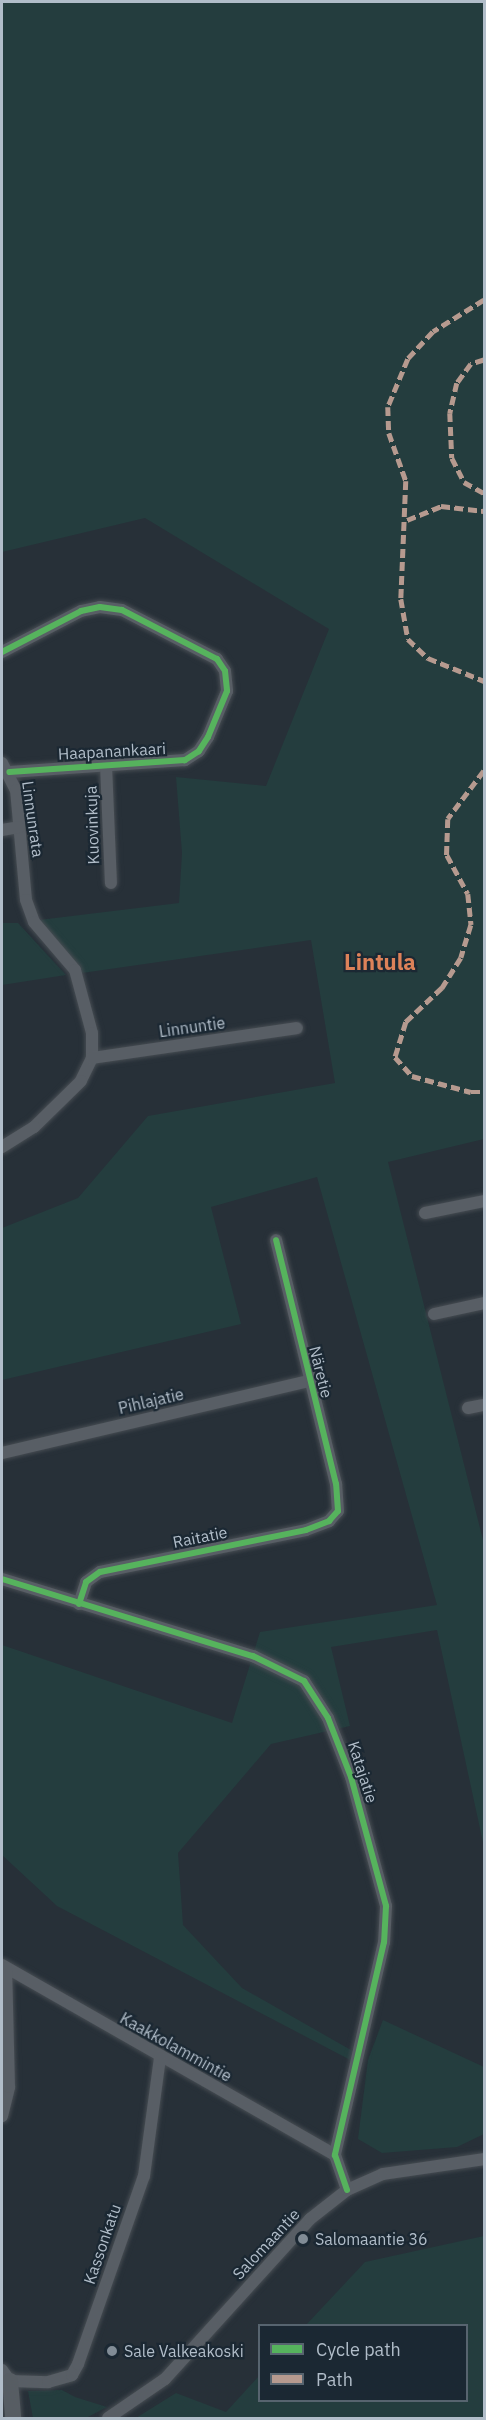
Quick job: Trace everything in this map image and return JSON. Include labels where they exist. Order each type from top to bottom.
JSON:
[{"type":"street","name":"Haapanankaari","points":[[2,652],[81,611],[100,607],[122,610],[217,659],[225,671],[226,691],[219,716],[199,752],[185,760],[5,768]]},
{"type":"street","name":"Kuovinkuja","points":[[106,765],[111,883]]},
{"type":"street","name":"Linnunrata","points":[[5,768],[16,790],[26,900],[34,922],[75,970],[92,1033],[92,1058]]},
{"type":"street","points":[[2,830],[19,827]]},
{"type":"street","name":"Linnuntie","points":[[92,1058],[297,1028]]},
{"type":"street","points":[[2,1147],[34,1127],[81,1081],[92,1058]]},
{"type":"street","points":[[425,1213],[484,1201]]},
{"type":"street","name":"Näretie","points":[[276,1240],[336,1484],[338,1510]]},
{"type":"street","points":[[434,1314],[484,1303]]},
{"type":"street","name":"Pihlajatie","points":[[2,1453],[309,1380]]},
{"type":"street","points":[[468,1408],[484,1404]]},
{"type":"street","name":"Raitatie","points":[[79,1604],[86,1582],[100,1572],[306,1530],[329,1521],[338,1510]]},
{"type":"street","name":"Katajatie","points":[[2,1579],[237,1650],[304,1681],[334,1730],[378,1867],[386,1906],[384,1942],[335,2155]]},
{"type":"street","points":[[2,2116],[9,2086],[4,1966]]},
{"type":"street","name":"Kaakkolammintie","points":[[4,1966],[160,2058],[335,2155]]},
{"type":"street","name":"Kassonkatu","points":[[6,2376],[63,2380],[72,2374],[78,2364],[144,2176],[160,2058]]},
{"type":"street","points":[[335,2155],[347,2190]]},
{"type":"street","name":"Salomaantie","points":[[108,2418],[165,2379],[310,2219],[347,2190],[383,2174],[484,2159]]},
{"type":"street","points":[[6,2376],[13,2418]]},
{"type":"green space","points":[[2,2],[484,2],[484,1139],[388,1162],[484,1544],[484,1847],[437,1630],[331,1647],[350,1726],[271,1744],[178,1853],[183,1925],[242,1988],[358,2054],[356,2063],[57,1906],[2,1855],[2,1645],[232,1723],[260,1632],[437,1605],[317,1177],[211,1207],[241,1324],[2,1380],[2,1228],[78,1198],[148,1116],[335,1083],[311,940],[82,973],[39,920],[179,903],[182,853],[176,777],[266,786],[329,629],[145,518],[2,552]]},
{"type":"green space","points":[[2,923],[18,923],[66,975],[2,985]]},
{"type":"green space","points":[[383,2020],[484,2067],[484,2134],[457,2147],[382,2153],[358,2139],[368,2060]]},
{"type":"green space","points":[[484,2236],[484,2418],[136,2418],[176,2393],[226,2412],[258,2377],[258,2402],[468,2402],[468,2324],[307,2324],[365,2262]]},
{"type":"green space","points":[[62,2390],[75,2397],[107,2407],[86,2418],[33,2418],[28,2391]]},
{"type":"marked path","points":[[484,300],[433,332],[408,359],[388,407],[389,433],[406,481],[401,599],[408,639],[428,658],[484,681]]},
{"type":"marked path","points":[[484,360],[471,364],[457,383],[450,413],[452,458],[464,482],[484,493]]},
{"type":"marked path","points":[[407,520],[441,506],[484,511]]},
{"type":"marked path","points":[[484,771],[448,819],[447,855],[468,894],[471,925],[461,958],[442,988],[406,1022],[395,1057],[412,1076],[471,1092],[484,1092]]},
{"type":"cycle path","points":[[2,652],[81,611],[100,607],[122,610],[217,659],[225,671],[227,691],[208,737],[199,751],[185,760],[9,772]]},
{"type":"cycle path","points":[[79,1604],[86,1582],[100,1572],[306,1530],[329,1521],[338,1511],[336,1484],[276,1240]]},
{"type":"cycle path","points":[[2,1579],[253,1656],[304,1681],[328,1718],[351,1777],[386,1906],[384,1942],[335,2155],[347,2190]]},
{"type":"place","name":"Salomaantie 36","points":[[303,2239]]},
{"type":"place","name":"Sale Valkeakoski","points":[[112,2351]]},
{"type":"district","name":"Lintula","points":[[380,962]]}]
